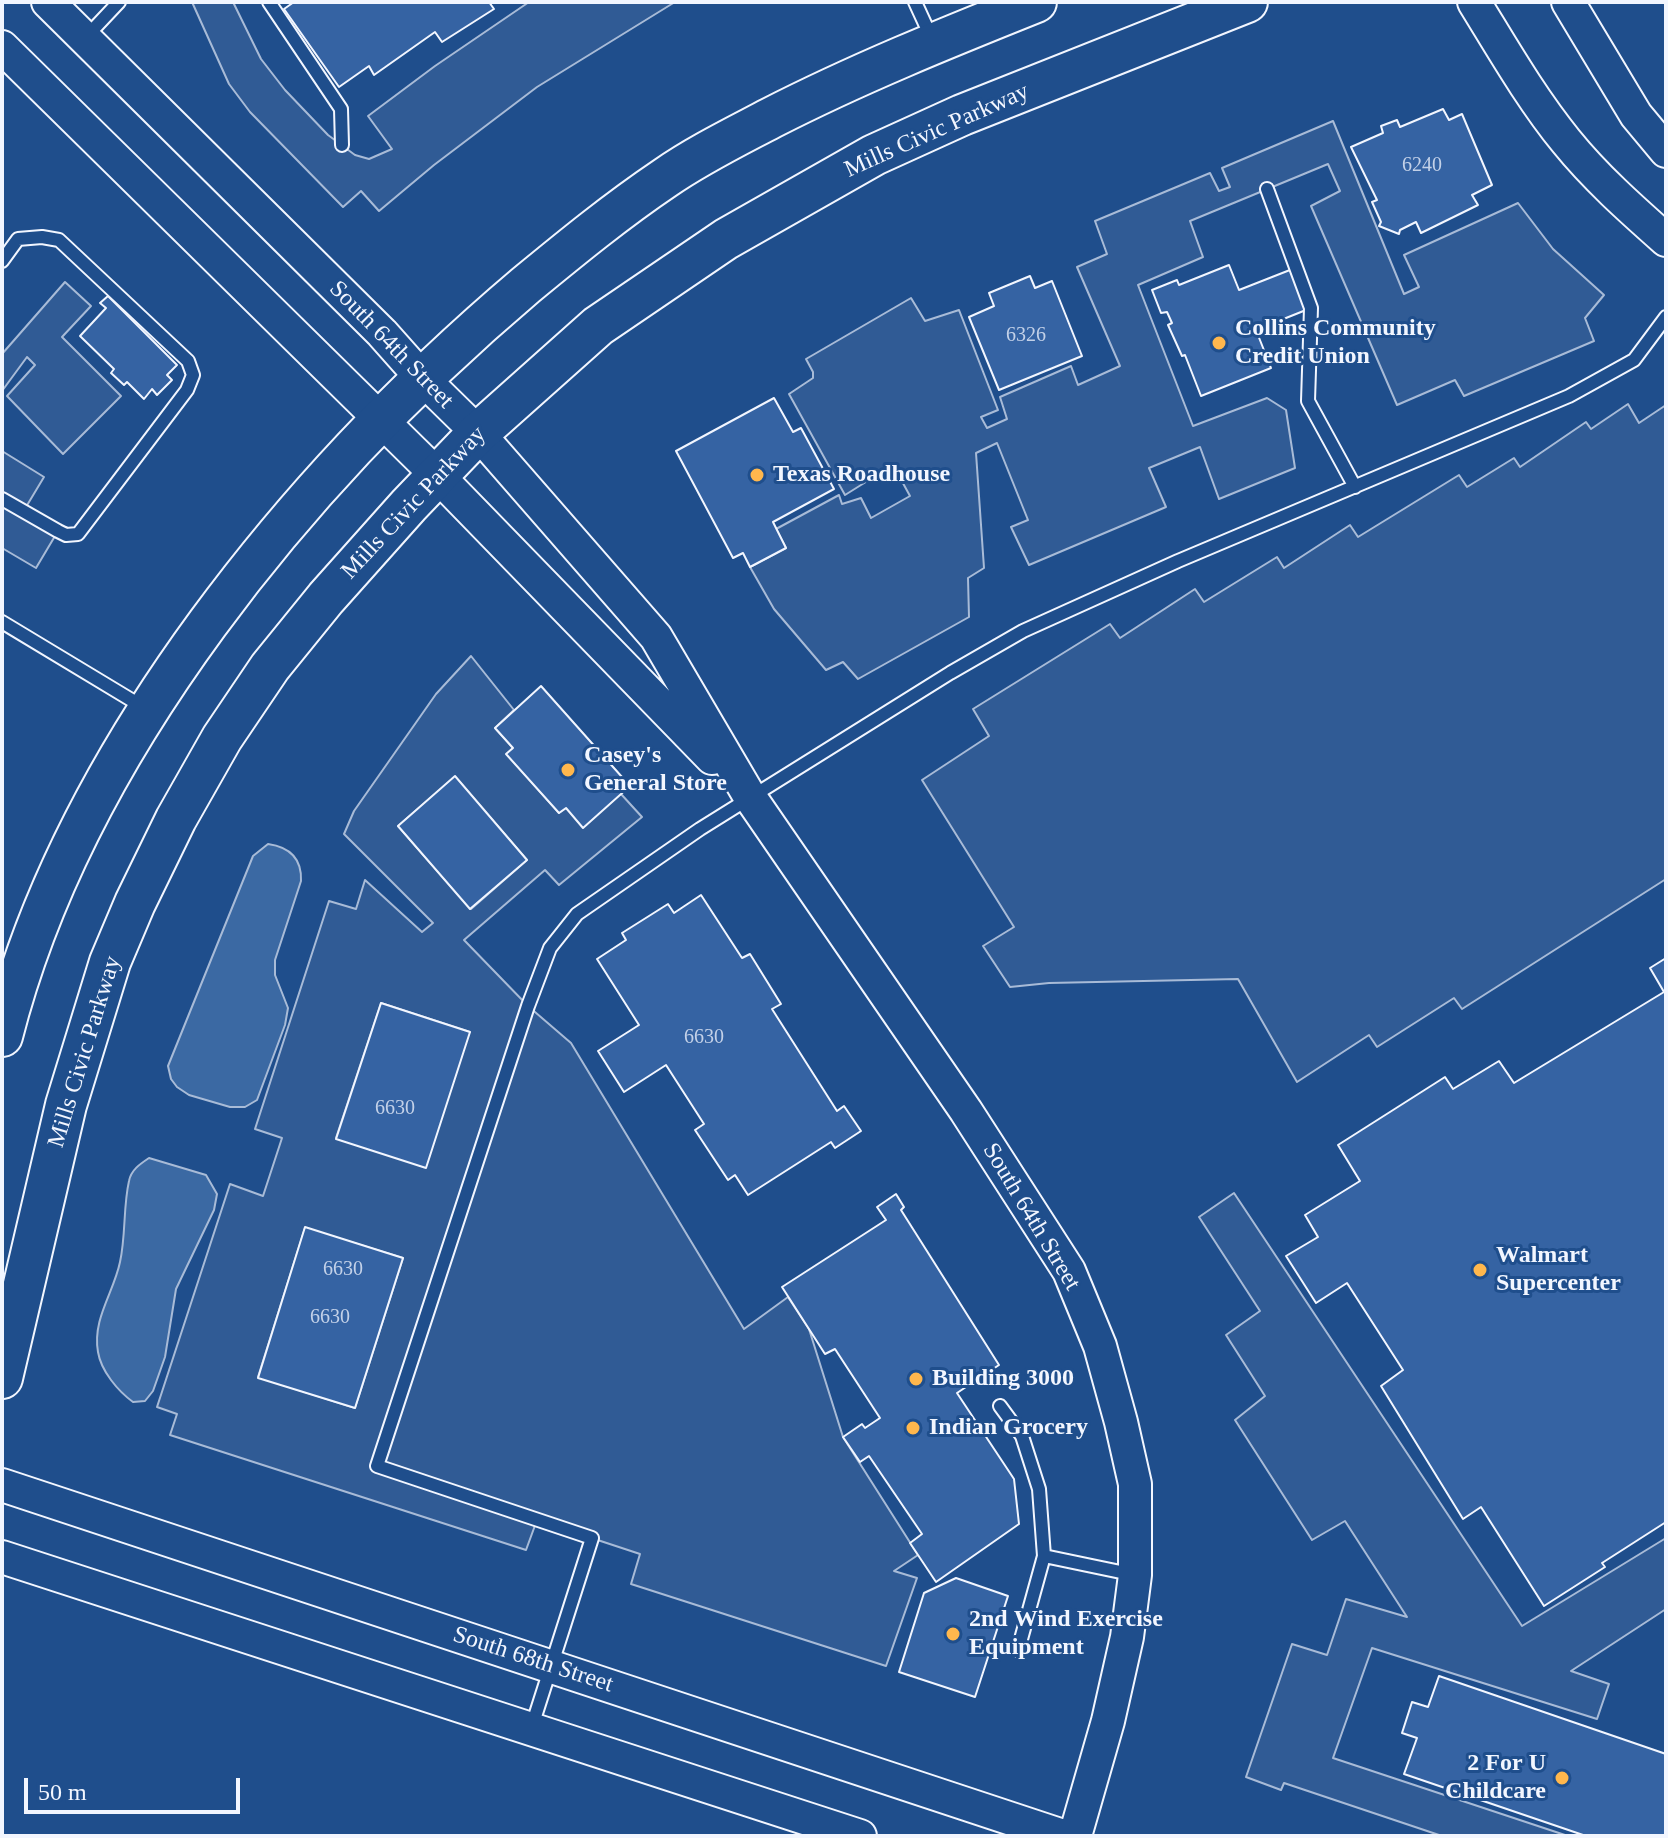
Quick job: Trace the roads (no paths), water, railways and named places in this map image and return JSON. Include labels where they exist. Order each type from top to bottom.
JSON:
[{"type":"main road","points":[[2,1036],[59,876],[102,792],[149,711],[194,643],[257,559],[338,466],[422,378],[581,240],[667,176],[838,84],[1036,2]]},
{"type":"main road","name":"Mills Civic Parkway","points":[[2,1378],[44,1189],[70,1091],[110,962],[135,903],[176,819],[214,752],[270,667],[326,598],[437,475],[478,433],[598,326],[726,239],[874,155],[962,115],[1247,2]]},
{"type":"street","name":"South 64th Street","points":[[48,2],[382,333],[478,433],[656,637],[750,797],[966,1111],[1069,1271],[1100,1346],[1135,1484],[1135,1575],[1127,1637],[1115,1693],[1075,1836]]},
{"type":"street","points":[[1474,2],[1522,80],[1566,141],[1629,207],[1666,240]]},
{"type":"street","points":[[1568,2],[1636,115],[1666,151]]},
{"type":"street","name":"South 64th Street","points":[[2,47],[437,475],[750,797]]},
{"type":"street","name":"South 68th Street","points":[[2,1485],[1063,1836]]},
{"type":"street","points":[[2,1557],[860,1836]]},
{"type":"lane","points":[[84,39],[119,2]]},
{"type":"lane","points":[[269,2],[341,109],[342,145]]},
{"type":"lane","points":[[915,2],[934,42]]},
{"type":"lane","points":[[1267,189],[1311,308],[1308,401],[1355,487]]},
{"type":"lane","points":[[2,261],[18,239],[42,237],[59,240],[188,361],[193,375],[187,390],[78,534],[66,535],[2,499]]},
{"type":"lane","points":[[531,1729],[592,1538],[377,1466],[528,1006],[550,948],[577,914],[750,797],[1023,631],[1178,561],[1569,396],[1634,360],[1666,317]]},
{"type":"lane","points":[[2,622],[149,711]]},
{"type":"lane","points":[[1000,1406],[1022,1436],[1039,1489],[1044,1556],[1018,1650]]},
{"type":"lane","points":[[1044,1556],[1135,1575]]},
{"type":"place","name":"Collins Community Credit Union","points":[[1219,343]]},
{"type":"place","name":"Texas Roadhouse","points":[[757,475]]},
{"type":"place","name":"Casey's General Store","points":[[568,770]]},
{"type":"place","name":"Walmart Supercenter","points":[[1480,1270]]},
{"type":"place","name":"Building 3000","points":[[916,1379]]},
{"type":"place","name":"Indian Grocery","points":[[913,1428]]},
{"type":"place","name":"2nd Wind Exercise Equipment","points":[[953,1634]]},
{"type":"place","name":"2 For U Childcare","points":[[1562,1778]]}]
